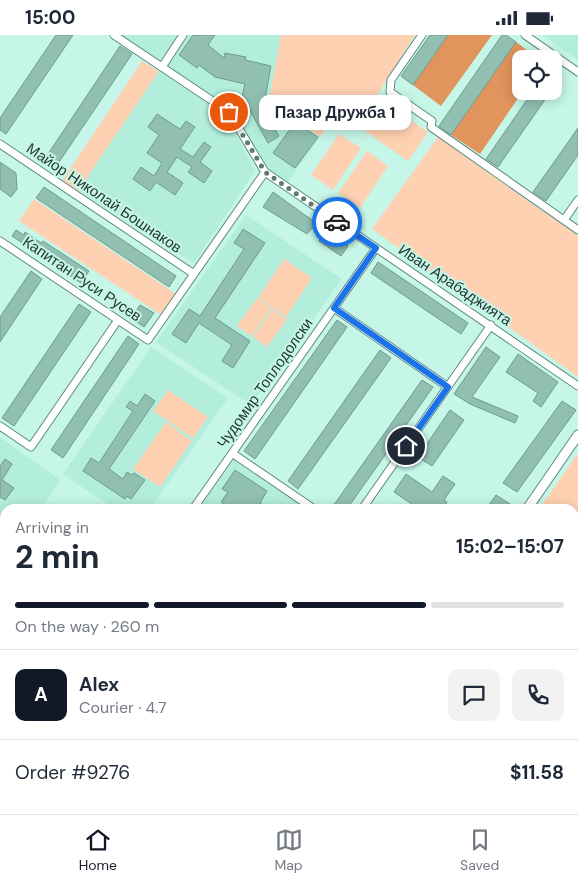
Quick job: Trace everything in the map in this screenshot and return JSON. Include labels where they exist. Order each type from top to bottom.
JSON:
[{"type":"street","name":"Иван Арабаджията","points":[[114,35],[229,112],[265,172],[578,386]]},
{"type":"street","points":[[162,67],[183,35]]},
{"type":"street","points":[[422,35],[391,79],[390,92],[432,121],[431,127],[578,230]]},
{"type":"street","points":[[525,35],[578,72]]},
{"type":"street","name":"Майор Николай Бошнаков","points":[[0,144],[194,275]]},
{"type":"street","points":[[194,275],[265,172]]},
{"type":"street","points":[[564,220],[578,199]]},
{"type":"street","name":"Капитан Руси Русев","points":[[0,241],[148,340],[194,275]]},
{"type":"street","name":"Чудомир Топлодолски","points":[[196,504],[376,248]]},
{"type":"street","points":[[334,308],[448,387]]},
{"type":"street","points":[[0,426],[31,447],[118,320]]},
{"type":"street","points":[[366,504],[491,325]]},
{"type":"street","points":[[530,504],[578,435]]},
{"type":"street","points":[[232,453],[307,504]]},
{"type":"shaded area","points":[[114,35],[281,35],[269,101],[320,137],[285,186],[265,172],[229,112]]},
{"type":"shaded area","points":[[281,35],[415,35],[376,97],[428,132],[408,161],[338,112],[320,137],[269,101]]},
{"type":"shaded area","points":[[448,35],[492,35],[441,106],[413,85]]},
{"type":"shaded area","points":[[543,35],[578,35],[578,60]]},
{"type":"shaded area","points":[[516,42],[527,50],[512,50],[512,100],[517,100],[480,154],[451,135]]},
{"type":"shaded area","points":[[142,61],[159,71],[78,191],[62,181]]},
{"type":"shaded area","points":[[159,71],[227,116],[255,171],[194,263],[78,191]]},
{"type":"shaded area","points":[[339,134],[361,148],[333,190],[311,175]]},
{"type":"shaded area","points":[[438,137],[578,236],[578,377],[372,229]]},
{"type":"shaded area","points":[[367,151],[388,166],[360,208],[338,193]]},
{"type":"shaded area","points":[[34,199],[179,296],[164,317],[19,221]]},
{"type":"shaded area","points":[[246,215],[342,279],[251,405],[156,342]]},
{"type":"shaded area","points":[[284,259],[312,278],[286,317],[258,298]]},
{"type":"shaded area","points":[[257,298],[271,308],[252,336],[237,326]]},
{"type":"shaded area","points":[[272,309],[287,319],[267,347],[253,337]]},
{"type":"shaded area","points":[[151,347],[228,398],[154,504],[108,504],[63,474]]},
{"type":"shaded area","points":[[168,390],[208,417],[193,438],[153,411]]},
{"type":"shaded area","points":[[166,422],[192,441],[160,487],[133,469]]},
{"type":"shaded area","points":[[0,437],[60,480],[44,504],[0,504]]},
{"type":"shaded area","points":[[578,453],[578,504],[542,504]]},
{"type":"shaded area","points":[[235,458],[301,504],[203,504]]},
{"type":"building","points":[[56,35],[73,35],[6,134],[0,130],[0,118]]},
{"type":"building","points":[[193,35],[215,35],[208,45],[224,58],[225,53],[246,57],[245,60],[271,66],[263,110],[279,136],[268,143],[247,105],[236,103],[237,96],[242,97],[245,84],[215,77],[199,65],[197,68],[179,55]]},
{"type":"building","points":[[430,35],[448,35],[413,85],[401,76]]},
{"type":"building","points":[[502,35],[506,35],[516,42],[451,135],[439,126]]},
{"type":"building","points":[[120,46],[132,54],[55,168],[44,160]]},
{"type":"building","points":[[527,100],[545,100],[498,167],[486,159]]},
{"type":"building","points":[[157,114],[180,129],[186,121],[195,127],[180,149],[193,157],[204,142],[211,147],[200,162],[212,171],[204,183],[188,172],[192,167],[177,157],[167,172],[183,183],[175,195],[156,182],[150,191],[133,179],[141,167],[154,176],[162,163],[147,153],[159,135],[148,127]]},
{"type":"building","points":[[295,122],[318,137],[295,168],[273,153]]},
{"type":"building","points":[[578,128],[578,155],[546,201],[533,192]]},
{"type":"building","points":[[0,162],[16,173],[17,189],[11,197],[0,189]]},
{"type":"building","points":[[44,187],[176,276],[169,287],[36,198]]},
{"type":"building","points":[[273,192],[348,246],[341,256],[319,241],[322,236],[312,228],[307,234],[263,207]]},
{"type":"building","points":[[243,229],[265,243],[215,318],[250,341],[233,368],[222,361],[232,345],[199,323],[186,343],[172,334],[189,309],[200,316],[244,249],[234,243]]},
{"type":"building","points":[[16,230],[24,235],[25,232],[41,243],[43,241],[89,271],[81,283],[12,236]]},
{"type":"building","points":[[378,262],[468,323],[461,334],[371,273]]},
{"type":"building","points":[[31,271],[42,279],[0,342],[0,317]]},
{"type":"building","points":[[79,304],[91,312],[14,426],[2,418]]},
{"type":"building","points":[[140,305],[154,313],[144,327],[131,318]]},
{"type":"building","points":[[337,320],[347,327],[255,459],[244,451]]},
{"type":"building","points":[[128,336],[139,344],[63,458],[51,450]]},
{"type":"building","points":[[486,347],[500,357],[472,397],[518,416],[515,423],[470,404],[454,394]]},
{"type":"building","points":[[380,350],[391,358],[298,489],[288,481]]},
{"type":"building","points":[[518,354],[558,382],[541,407],[533,401],[538,393],[506,372]]},
{"type":"building","points":[[422,380],[433,387],[351,504],[335,504]]},
{"type":"building","points":[[145,394],[155,401],[109,469],[123,479],[127,472],[132,475],[134,473],[145,480],[131,499],[127,496],[125,499],[83,471],[91,458],[99,463],[133,411],[126,407],[130,401],[137,406]]},
{"type":"building","points":[[562,401],[576,410],[517,492],[503,483]]},
{"type":"building","points":[[450,410],[464,420],[432,466],[418,457]]},
{"type":"building","points":[[5,459],[12,464],[2,480],[14,488],[5,500],[0,497],[0,466]]},
{"type":"building","points":[[235,470],[267,491],[260,503],[262,504],[224,504],[221,502],[228,492],[222,489]]},
{"type":"building","points":[[406,474],[432,492],[443,476],[455,484],[444,500],[447,502],[446,504],[412,504],[394,492]]},
{"type":"building","points":[[496,495],[510,504],[490,504]]},
{"type":"way so far","points":[[229,112],[265,172],[337,222]]},
{"type":"place","name":"Пазар Дружба 1","points":[[229,112]]},
{"type":"route","points":[[337,222],[376,248],[334,308],[448,387],[406,446]]}]
